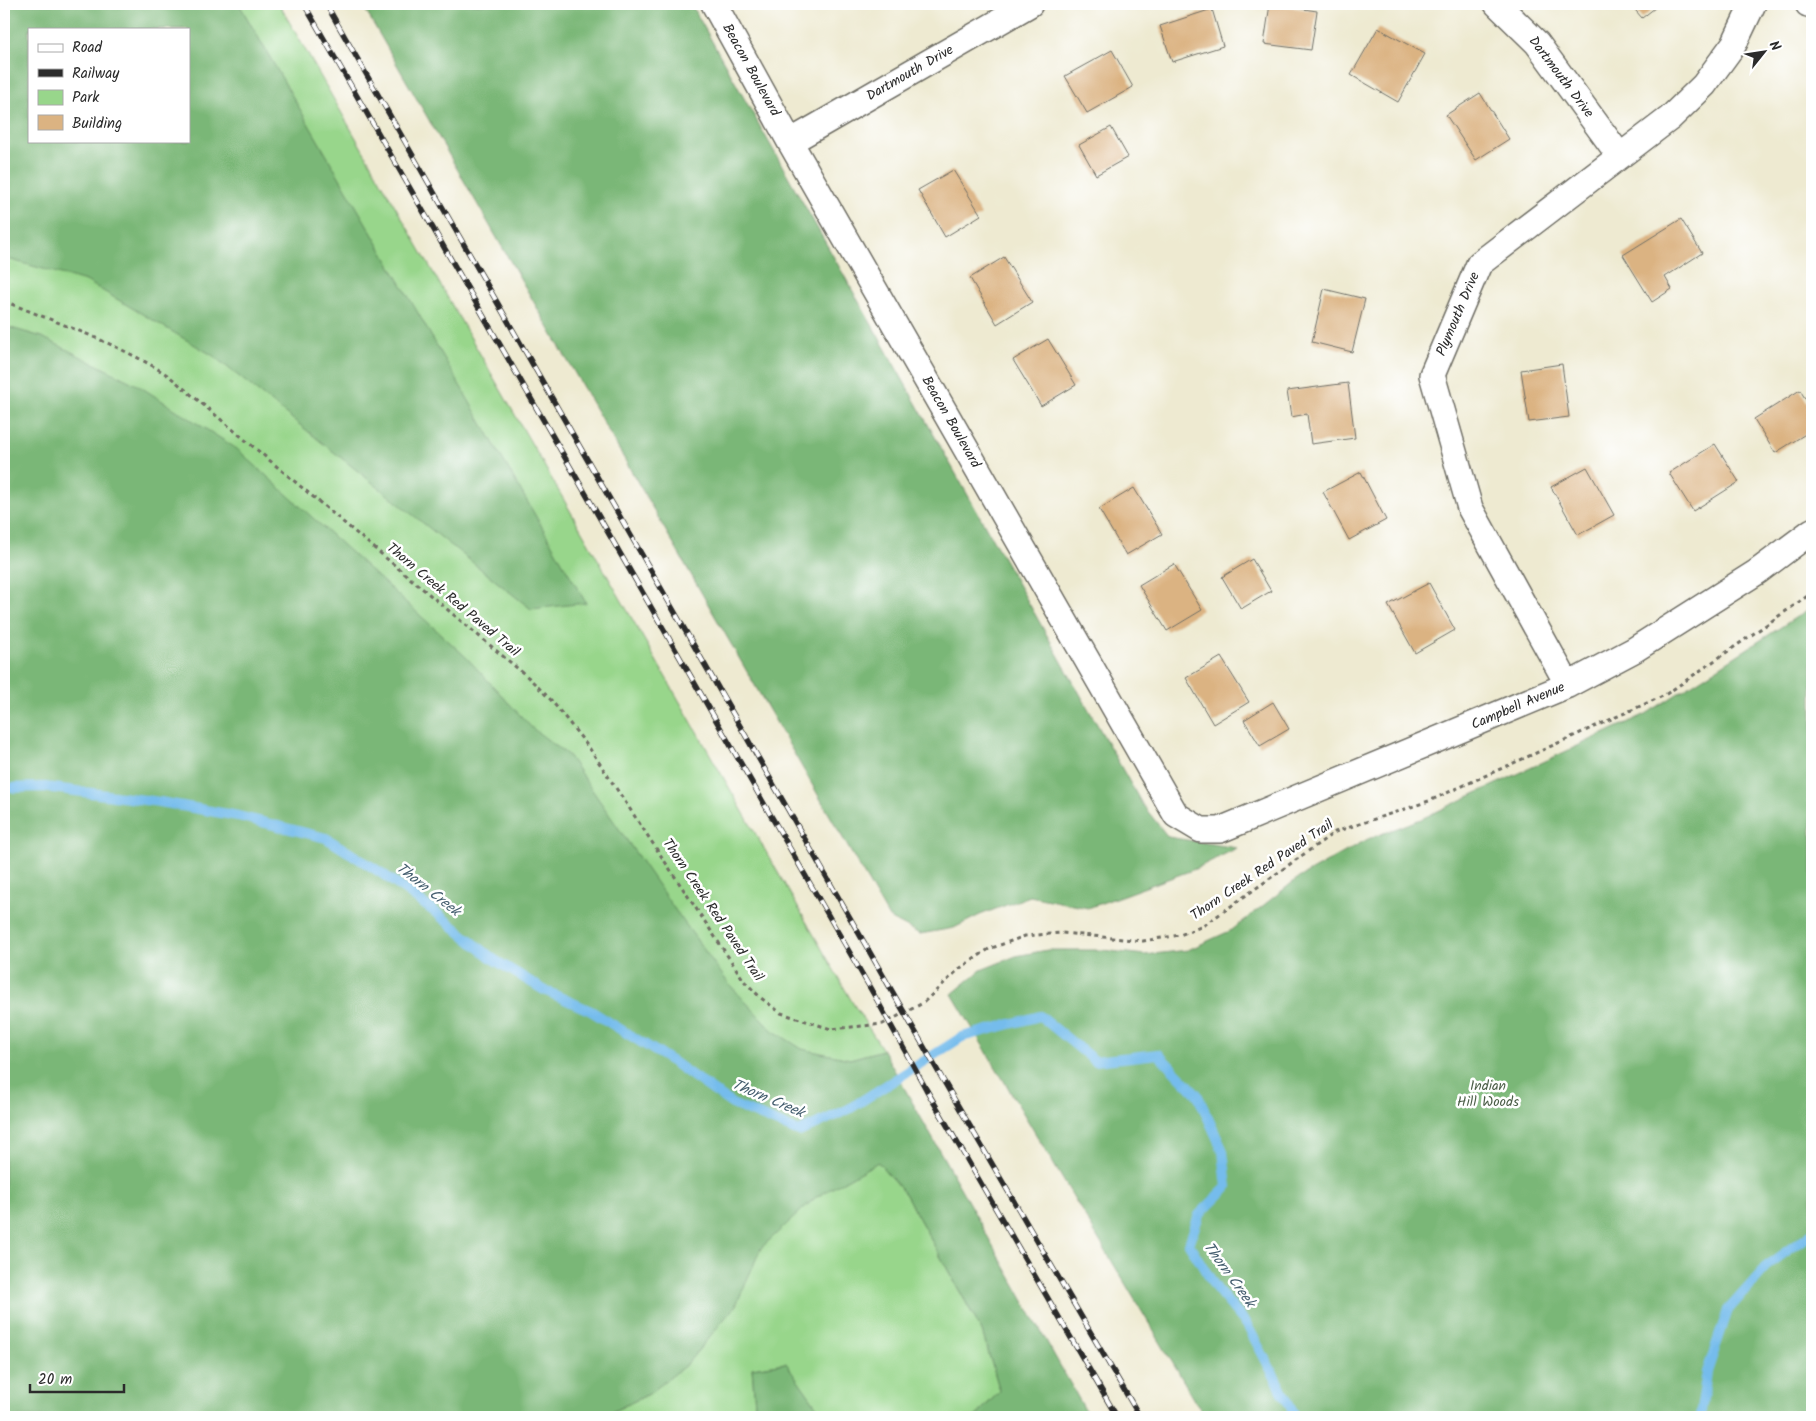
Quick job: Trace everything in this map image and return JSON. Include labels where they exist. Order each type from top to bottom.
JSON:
[{"type":"street","name":"Beacon Boulevard","points":[[714,4],[790,142],[1176,815],[1201,830]]},
{"type":"street","name":"Dartmouth Drive","points":[[790,142],[1030,4]]},
{"type":"street","name":"Dartmouth Drive","points":[[1497,4],[1537,43],[1620,155]]},
{"type":"street","name":"Plymouth Drive","points":[[1568,685],[1470,508],[1432,374],[1479,264],[1670,118],[1704,84],[1734,44],[1753,4]]},
{"type":"street","points":[[1808,4],[1812,5]]},
{"type":"street","name":"Campbell Avenue","points":[[1201,830],[1220,830],[1568,685],[1634,650],[1758,572],[1812,531]]},
{"type":"path","name":"Thorn Creek Red Paved Trail","points":[[4,301],[111,344],[148,362],[169,376],[529,678],[551,700],[590,749],[745,982],[761,998],[781,1013],[832,1030],[883,1024],[923,1003],[959,969],[989,949],[1025,936],[1062,933],[1143,942],[1180,935],[1203,926],[1335,832],[1429,801],[1666,695],[1812,594]]},
{"type":"green space","points":[[4,4],[279,4],[854,1005],[883,1050],[850,1059],[802,1050],[878,1162],[906,1195],[982,1331],[1000,1391],[975,1417],[824,1417],[785,1363],[752,1368],[756,1417],[601,1417],[649,1394],[736,1305],[749,1273],[4,1109]]},
{"type":"green space","points":[[4,4],[239,4],[586,603],[531,609],[212,355],[86,281],[4,258]]},
{"type":"green space","points":[[362,4],[691,4],[1142,804],[1168,837],[1237,848],[1195,869],[1088,908],[1030,896],[980,915],[954,928],[920,934],[889,918]]},
{"type":"green space","points":[[4,326],[42,337],[139,386],[237,449],[466,657],[532,728],[568,755],[673,907],[729,984],[772,1030],[802,1049],[850,1059],[883,1050],[1089,1417],[975,1417],[1000,1391],[982,1331],[906,1195],[878,1162],[815,1198],[761,1248],[736,1305],[686,1365],[649,1394],[601,1417],[4,1417]]},
{"type":"green space","name":"Indian Hill Woods","points":[[1812,607],[1812,1417],[1205,1417],[952,994],[981,970],[1016,956],[1047,950],[1102,950],[1145,955],[1188,950],[1232,930],[1297,879],[1368,839],[1421,819],[1646,714]]},
{"type":"green space","points":[[786,1363],[824,1417],[756,1417],[752,1368]]},
{"type":"building","points":[[1270,4],[1317,11],[1311,50],[1264,44]]},
{"type":"building","points":[[1630,4],[1660,4],[1642,18]]},
{"type":"building","points":[[1212,9],[1223,46],[1172,62],[1160,26]]},
{"type":"building","points":[[1378,28],[1425,54],[1398,102],[1351,75]]},
{"type":"building","points":[[1112,50],[1133,87],[1087,113],[1065,76]]},
{"type":"building","points":[[1480,93],[1509,139],[1476,160],[1446,115]]},
{"type":"building","points":[[1111,127],[1128,157],[1096,175],[1079,145]]},
{"type":"building","points":[[953,170],[981,215],[945,237],[918,190]]},
{"type":"building","points":[[1681,219],[1702,253],[1665,277],[1672,289],[1652,302],[1623,255]]},
{"type":"building","points":[[1004,257],[1032,302],[997,324],[970,278]]},
{"type":"building","points":[[1324,289],[1365,299],[1352,352],[1312,342]]},
{"type":"building","points":[[1048,339],[1076,385],[1041,406],[1013,360]]},
{"type":"building","points":[[1562,364],[1569,417],[1529,422],[1521,370]]},
{"type":"building","points":[[1348,383],[1355,438],[1311,444],[1307,414],[1291,417],[1287,391]]},
{"type":"building","points":[[1800,390],[1812,410],[1812,430],[1775,453],[1754,419]]},
{"type":"building","points":[[1715,444],[1739,482],[1693,511],[1669,473]]},
{"type":"building","points":[[1587,467],[1614,515],[1578,535],[1551,487]]},
{"type":"building","points":[[1361,472],[1386,520],[1349,540],[1323,492]]},
{"type":"building","points":[[1134,488],[1162,534],[1126,555],[1099,509]]},
{"type":"building","points":[[1252,559],[1271,591],[1241,609],[1222,577]]},
{"type":"building","points":[[1174,564],[1202,610],[1167,631],[1139,585]]},
{"type":"building","points":[[1429,583],[1455,630],[1415,653],[1388,605]]},
{"type":"building","points":[[1221,657],[1249,702],[1213,724],[1186,678]]},
{"type":"building","points":[[1273,702],[1289,729],[1260,746],[1244,720]]},
{"type":"waterway","name":"Thorn Creek","points":[[4,788],[45,787],[160,802],[238,816],[326,838],[380,872],[439,915],[493,959],[544,990],[591,1011],[673,1062],[732,1104],[799,1132],[849,1109],[962,1037],[1040,1016],[1095,1061],[1158,1054],[1197,1094],[1223,1151],[1227,1187],[1199,1215],[1189,1244],[1216,1288],[1247,1325],[1296,1417]]},
{"type":"waterway","name":"Thorn Creek","points":[[1700,1417],[1707,1372],[1728,1310],[1769,1264],[1812,1233]]},
{"type":"railway","points":[[304,4],[877,1000],[926,1089],[1117,1417]]},
{"type":"railway","points":[[326,4],[943,1080],[1140,1417]]}]
